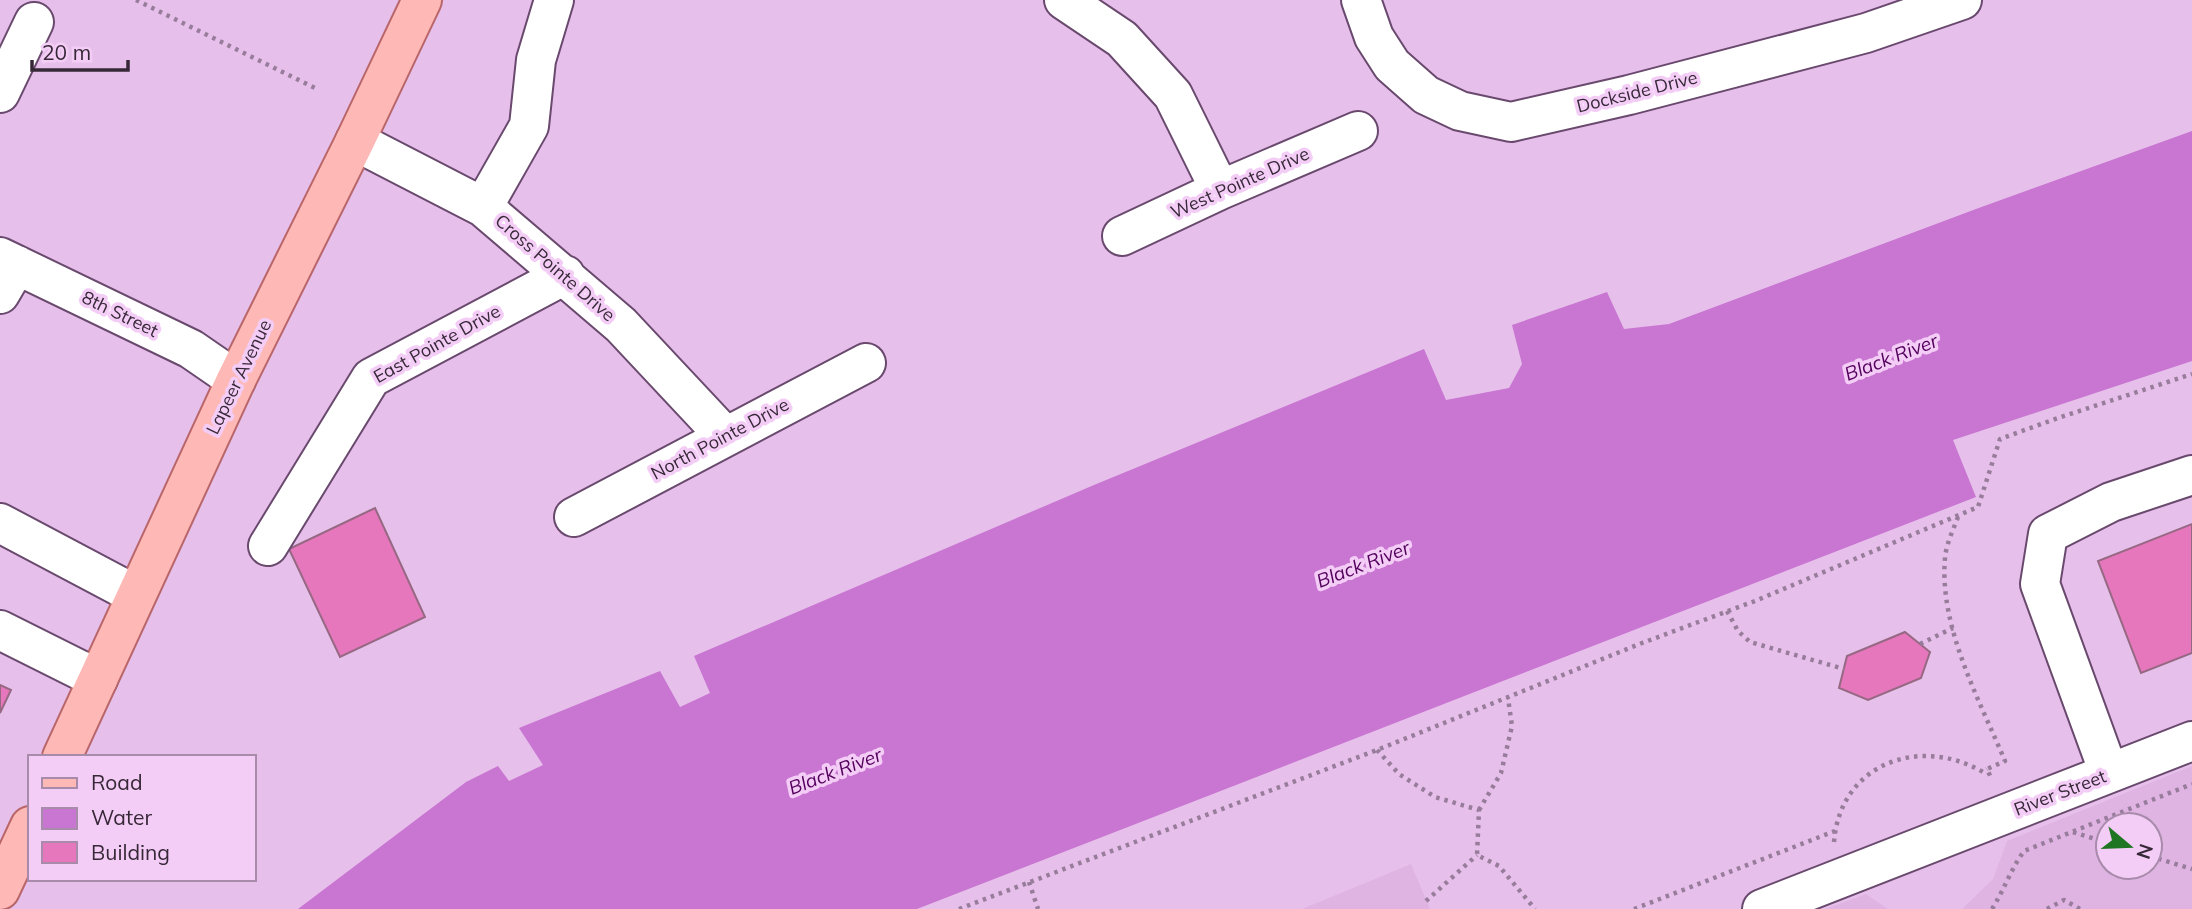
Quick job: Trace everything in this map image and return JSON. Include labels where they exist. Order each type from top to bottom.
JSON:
[{"type":"main road","name":"Lapeer Avenue","points":[[63,755],[236,380],[422,0]]},
{"type":"main road","points":[[0,890],[28,830]]},
{"type":"street","points":[[483,207],[529,126],[536,60],[554,0]]},
{"type":"street","points":[[1064,0],[1122,39],[1173,95],[1220,190]]},
{"type":"street","name":"Dockside Drive","points":[[1361,0],[1374,37],[1392,65],[1426,95],[1460,111],[1511,122],[1629,95],[1866,33],[1962,0]]},
{"type":"street","points":[[0,93],[34,22]]},
{"type":"street","name":"West Pointe Drive","points":[[1122,236],[1220,190],[1358,131]]},
{"type":"street","name":"Cross Pointe Drive","points":[[355,141],[483,207],[621,325],[725,436]]},
{"type":"street","name":"8th Street","points":[[6,272],[191,349],[236,380]]},
{"type":"street","name":"East Pointe Drive","points":[[268,546],[371,378],[565,275]]},
{"type":"street","name":"North Pointe Drive","points":[[574,517],[866,363]]},
{"type":"street","points":[[2109,774],[2039,584],[2048,534],[2111,502],[2192,475]]},
{"type":"street","points":[[0,523],[136,596]]},
{"type":"street","points":[[0,629],[98,679]]},
{"type":"street","name":"River Street","points":[[1762,909],[2192,741]]},
{"type":"path","points":[[136,0],[315,88]]},
{"type":"path","points":[[959,909],[1377,750],[1958,516],[1978,507],[2000,439],[2192,374]]},
{"type":"path","points":[[1843,877],[1834,851],[1835,831],[1852,791],[1875,769],[1897,759],[1913,756],[1941,757],[1983,772],[2005,761],[1961,657],[1946,594],[1945,556],[1958,516]]},
{"type":"path","points":[[1727,611],[1738,631],[1750,642],[1844,669]]},
{"type":"path","points":[[1920,644],[1954,628]]},
{"type":"path","points":[[1426,901],[1477,855],[1479,810],[1501,773],[1511,726],[1508,698]]},
{"type":"path","points":[[1377,750],[1399,774],[1435,797],[1479,810]]},
{"type":"path","points":[[1987,769],[2024,851]]},
{"type":"path","points":[[1992,909],[2004,891],[2016,861],[2024,851],[2192,784]]},
{"type":"path","points":[[1634,909],[1835,831]]},
{"type":"path","points":[[2073,832],[2094,839]]},
{"type":"path","points":[[1477,855],[1499,866],[1535,909]]},
{"type":"path","points":[[2164,860],[2192,869]]},
{"type":"path","points":[[1030,882],[1038,909]]},
{"type":"path","points":[[2047,909],[2064,900],[2080,909]]},
{"type":"shaded area","points":[[2192,766],[2192,909],[1962,909],[1993,879],[2007,841]]},
{"type":"shaded area","points":[[1411,864],[1430,909],[1302,909]]},
{"type":"shaded area","points":[[1866,894],[1888,909],[1825,909]]},
{"type":"water","name":"Black River","points":[[2192,131],[2192,361],[1953,440],[1976,497],[917,909],[298,909],[466,782],[498,766],[509,781],[543,765],[519,728],[660,671],[680,707],[710,693],[694,656],[1094,485],[1424,349],[1446,400],[1509,388],[1522,364],[1512,325],[1607,292],[1624,329],[1669,324]]},
{"type":"building","points":[[375,508],[425,617],[340,657],[289,549]]},
{"type":"building","points":[[2192,524],[2192,653],[2141,673],[2098,561]]},
{"type":"building","points":[[1905,632],[1930,652],[1921,678],[1868,700],[1839,688],[1847,656]]},
{"type":"building","points":[[0,685],[11,690],[0,713]]}]
